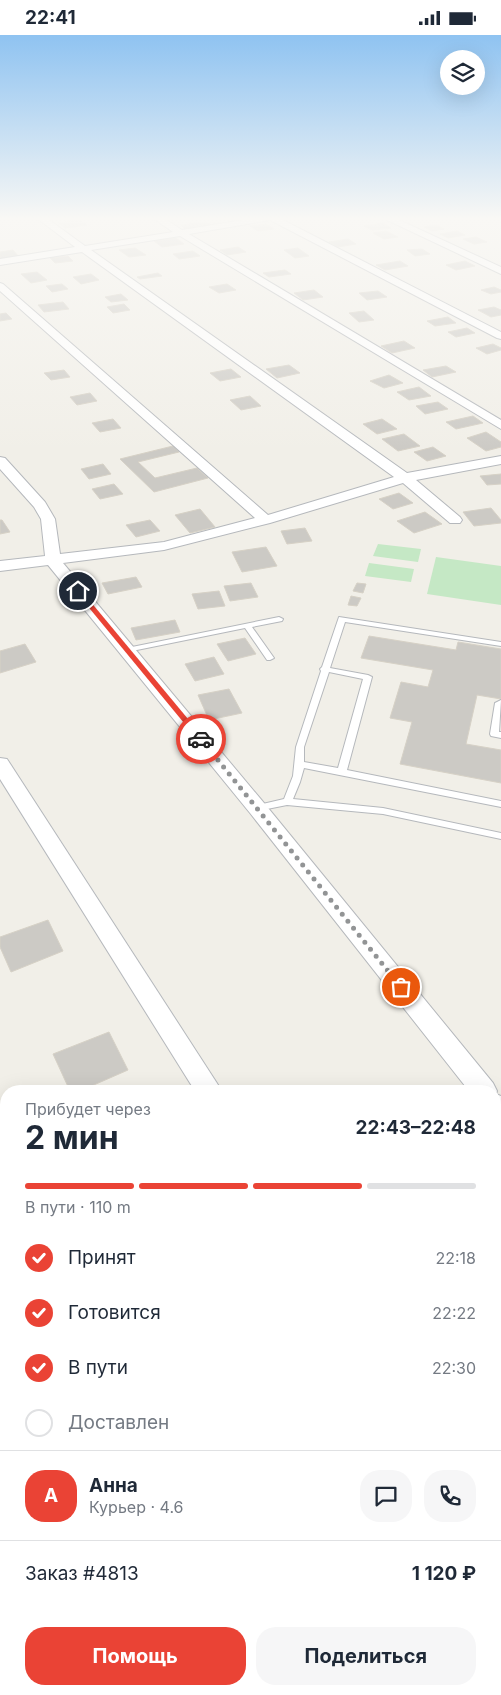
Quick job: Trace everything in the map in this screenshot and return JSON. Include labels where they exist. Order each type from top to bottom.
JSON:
[{"type":"street","points":[[12,296],[265,520]]},
{"type":"street","points":[[150,296],[404,478],[455,520]]},
{"type":"street","points":[[287,296],[501,425]]},
{"type":"street","points":[[424,296],[501,336]]},
{"type":"street","points":[[0,566],[164,546],[265,520],[404,478],[501,460]]},
{"type":"street","points":[[0,461],[40,505],[48,519],[53,561],[258,807],[479,1085]]},
{"type":"street","points":[[0,764],[205,1085]]},
{"type":"lane","points":[[127,650],[279,619]]},
{"type":"lane","points":[[287,802],[296,786],[300,764],[300,747],[324,669],[342,619],[501,644]]},
{"type":"lane","points":[[247,626],[270,658]]},
{"type":"lane","points":[[324,669],[368,677],[342,772]]},
{"type":"lane","points":[[501,703],[494,734],[501,735]]},
{"type":"lane","points":[[300,764],[501,804]]},
{"type":"lane","points":[[258,807],[287,802],[383,811],[501,836]]},
{"type":"green space","points":[[378,544],[421,549],[418,562],[373,556]]},
{"type":"green space","points":[[436,557],[501,566],[501,605],[427,594]]},
{"type":"green space","points":[[369,563],[414,569],[411,582],[365,576]]},
{"type":"building","points":[[124,296],[128,300],[111,302],[105,297]]},
{"type":"building","points":[[298,296],[323,297],[303,300]]},
{"type":"building","points":[[363,296],[387,297],[367,300]]},
{"type":"building","points":[[63,302],[69,309],[44,312],[38,305]]},
{"type":"building","points":[[124,304],[130,310],[113,313],[107,307]]},
{"type":"building","points":[[494,307],[501,310],[501,315],[491,317],[478,310]]},
{"type":"building","points":[[364,311],[374,320],[359,322],[349,313]]},
{"type":"building","points":[[6,313],[12,319],[0,321],[0,314]]},
{"type":"building","points":[[448,317],[456,323],[435,326],[427,321]]},
{"type":"building","points":[[467,328],[475,333],[456,337],[448,332]]},
{"type":"building","points":[[404,341],[415,348],[392,353],[381,346]]},
{"type":"building","points":[[493,344],[501,348],[501,350],[487,354],[476,348]]},
{"type":"building","points":[[289,365],[300,373],[277,378],[266,369]]},
{"type":"building","points":[[446,366],[456,372],[432,377],[423,370]]},
{"type":"building","points":[[231,369],[241,377],[220,381],[210,373]]},
{"type":"building","points":[[64,370],[70,377],[51,380],[44,373]]},
{"type":"building","points":[[389,375],[403,383],[384,388],[370,381]]},
{"type":"building","points":[[419,387],[431,396],[409,400],[397,392]]},
{"type":"building","points":[[90,393],[97,401],[77,405],[70,397]]},
{"type":"building","points":[[250,396],[261,406],[241,410],[230,400]]},
{"type":"building","points":[[438,402],[448,409],[425,414],[416,406]]},
{"type":"building","points":[[473,416],[483,423],[456,429],[446,422]]},
{"type":"building","points":[[113,419],[121,428],[100,432],[92,423]]},
{"type":"building","points":[[382,419],[397,429],[377,434],[363,424]]},
{"type":"building","points":[[486,432],[501,442],[501,447],[486,451],[467,438]]},
{"type":"building","points":[[404,434],[420,446],[398,451],[382,439]]},
{"type":"building","points":[[173,446],[179,452],[138,462],[155,478],[197,468],[208,478],[154,492],[120,459]]},
{"type":"building","points":[[433,447],[446,456],[427,461],[414,452]]},
{"type":"building","points":[[103,464],[111,474],[89,479],[81,469]]},
{"type":"building","points":[[501,474],[501,484],[487,485],[480,476]]},
{"type":"building","points":[[114,484],[123,494],[100,499],[92,489]]},
{"type":"building","points":[[399,493],[413,503],[393,509],[379,499]]},
{"type":"building","points":[[491,508],[501,520],[501,523],[474,526],[463,512]]},
{"type":"building","points":[[200,509],[215,527],[190,533],[175,515]]},
{"type":"building","points":[[425,512],[442,524],[414,533],[397,521]]},
{"type":"building","points":[[0,520],[2,520],[10,532],[0,534]]},
{"type":"building","points":[[150,520],[160,531],[136,537],[126,525]]},
{"type":"building","points":[[305,528],[312,541],[287,544],[281,531]]},
{"type":"building","points":[[266,547],[277,566],[242,572],[232,552]]},
{"type":"building","points":[[136,577],[142,587],[108,594],[102,583]]},
{"type":"building","points":[[251,583],[258,597],[230,601],[224,586]]},
{"type":"building","points":[[357,583],[366,584],[363,593],[353,591]]},
{"type":"building","points":[[219,591],[225,606],[198,609],[192,594]]},
{"type":"building","points":[[351,596],[361,598],[357,606],[348,605]]},
{"type":"building","points":[[175,620],[180,632],[136,640],[131,628]]},
{"type":"building","points":[[369,636],[456,650],[458,642],[501,649],[501,699],[477,695],[466,744],[501,750],[501,783],[400,764],[412,722],[390,718],[401,682],[428,687],[433,670],[361,658]]},
{"type":"building","points":[[245,638],[256,654],[228,661],[217,644]]},
{"type":"building","points":[[25,644],[36,662],[0,673],[0,651]]},
{"type":"building","points":[[214,657],[224,674],[195,681],[185,664]]},
{"type":"building","points":[[229,689],[242,713],[209,720],[198,695]]},
{"type":"building","points":[[48,920],[63,951],[11,972],[0,947],[0,937]]},
{"type":"building","points":[[109,1032],[128,1070],[94,1085],[67,1085],[53,1054]]},
{"type":"way so far","points":[[201,739],[258,807],[401,987]]},
{"type":"route","points":[[78,591],[201,739]]}]
